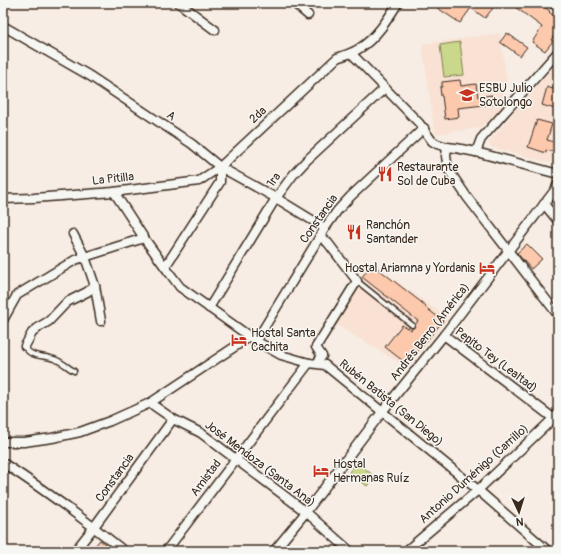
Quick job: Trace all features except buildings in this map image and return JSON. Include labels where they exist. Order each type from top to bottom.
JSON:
[{"type":"street","points":[[179,3],[215,30]]},
{"type":"street","points":[[294,3],[308,15]]},
{"type":"street","name":"2da","points":[[220,167],[337,58],[351,53],[361,47],[377,33],[398,3]]},
{"type":"street","points":[[552,3],[558,7]]},
{"type":"street","name":"A","points":[[3,26],[90,76],[192,144],[220,167],[276,198],[325,228]]},
{"type":"street","points":[[476,152],[481,139],[558,52]]},
{"type":"street","points":[[351,53],[424,128],[432,140],[437,144],[447,148],[456,148],[476,152],[558,174]]},
{"type":"street","name":"1ra","points":[[209,308],[276,198],[293,175],[307,160],[385,88]]},
{"type":"street","name":"Constancia","points":[[256,341],[320,236],[337,211],[424,128]]},
{"type":"street","points":[[447,148],[446,156],[448,169],[508,251],[558,315]]},
{"type":"street","points":[[165,267],[220,182],[220,167]]},
{"type":"street","name":"La Pitilla","points":[[3,199],[114,192],[199,181],[220,167]]},
{"type":"street","name":"Andrés Berro (América)","points":[[274,551],[444,335],[555,190],[558,184]]},
{"type":"street","name":"Rubén Batista (San Diego)","points":[[114,192],[144,238],[180,287],[256,341],[281,355],[325,365],[478,490],[548,551]]},
{"type":"street","points":[[544,204],[558,221]]},
{"type":"street","points":[[73,234],[85,257],[95,286],[101,321]]},
{"type":"street","points":[[313,363],[322,356],[316,347],[357,281],[328,243],[320,236]]},
{"type":"street","points":[[3,320],[17,295],[75,260],[144,238]]},
{"type":"street","points":[[26,346],[32,333],[39,327],[49,322],[67,302],[87,292],[95,286]]},
{"type":"street","name":"Pepito Tey (Lealtad)","points":[[444,335],[556,416]]},
{"type":"street","points":[[3,442],[24,442],[52,438],[80,432],[110,421],[150,403],[249,336]]},
{"type":"street","name":"Amistad","points":[[166,551],[236,459],[313,363]]},
{"type":"street","name":"José Mendoza (Santa Ana)","points":[[150,403],[173,419],[202,433],[306,512],[350,551]]},
{"type":"street","name":"Antonio Duménigo (Carrillo)","points":[[406,551],[478,490],[556,416]]},
{"type":"street","name":"Constancia","points":[[75,551],[173,419]]},
{"type":"street","points":[[5,467],[40,487],[124,551]]},
{"type":"lane","points":[[357,281],[412,324]]},
{"type":"lane","points":[[26,346],[27,351],[32,354],[55,359],[74,371]]},
{"type":"shaded area","name":"ESBU Julio Sotolongo","points":[[500,33],[507,82],[502,83],[508,108],[479,128],[435,134],[422,44]]},
{"type":"shaded area","points":[[558,60],[558,165],[491,147],[489,142]]},
{"type":"shaded area","points":[[369,262],[448,318],[408,368],[333,323]]},
{"type":"green space","points":[[460,42],[464,75],[444,77],[440,45]]},
{"type":"green space","points":[[357,462],[375,477],[367,486],[349,472]]},
{"type":"place","name":"ESBU Julio Sotolongo","points":[[467,95]]},
{"type":"place","name":"Restaurante Sol de Cuba","points":[[385,174]]},
{"type":"place","name":"Ranchón Santander","points":[[354,232]]},
{"type":"place","name":"Hostal Ariamna y Yordanis","points":[[487,268]]},
{"type":"place","name":"Hostal Santa Cachita","points":[[239,340]]},
{"type":"place","name":"Hostal Hermanas Ruíz","points":[[321,471]]}]
